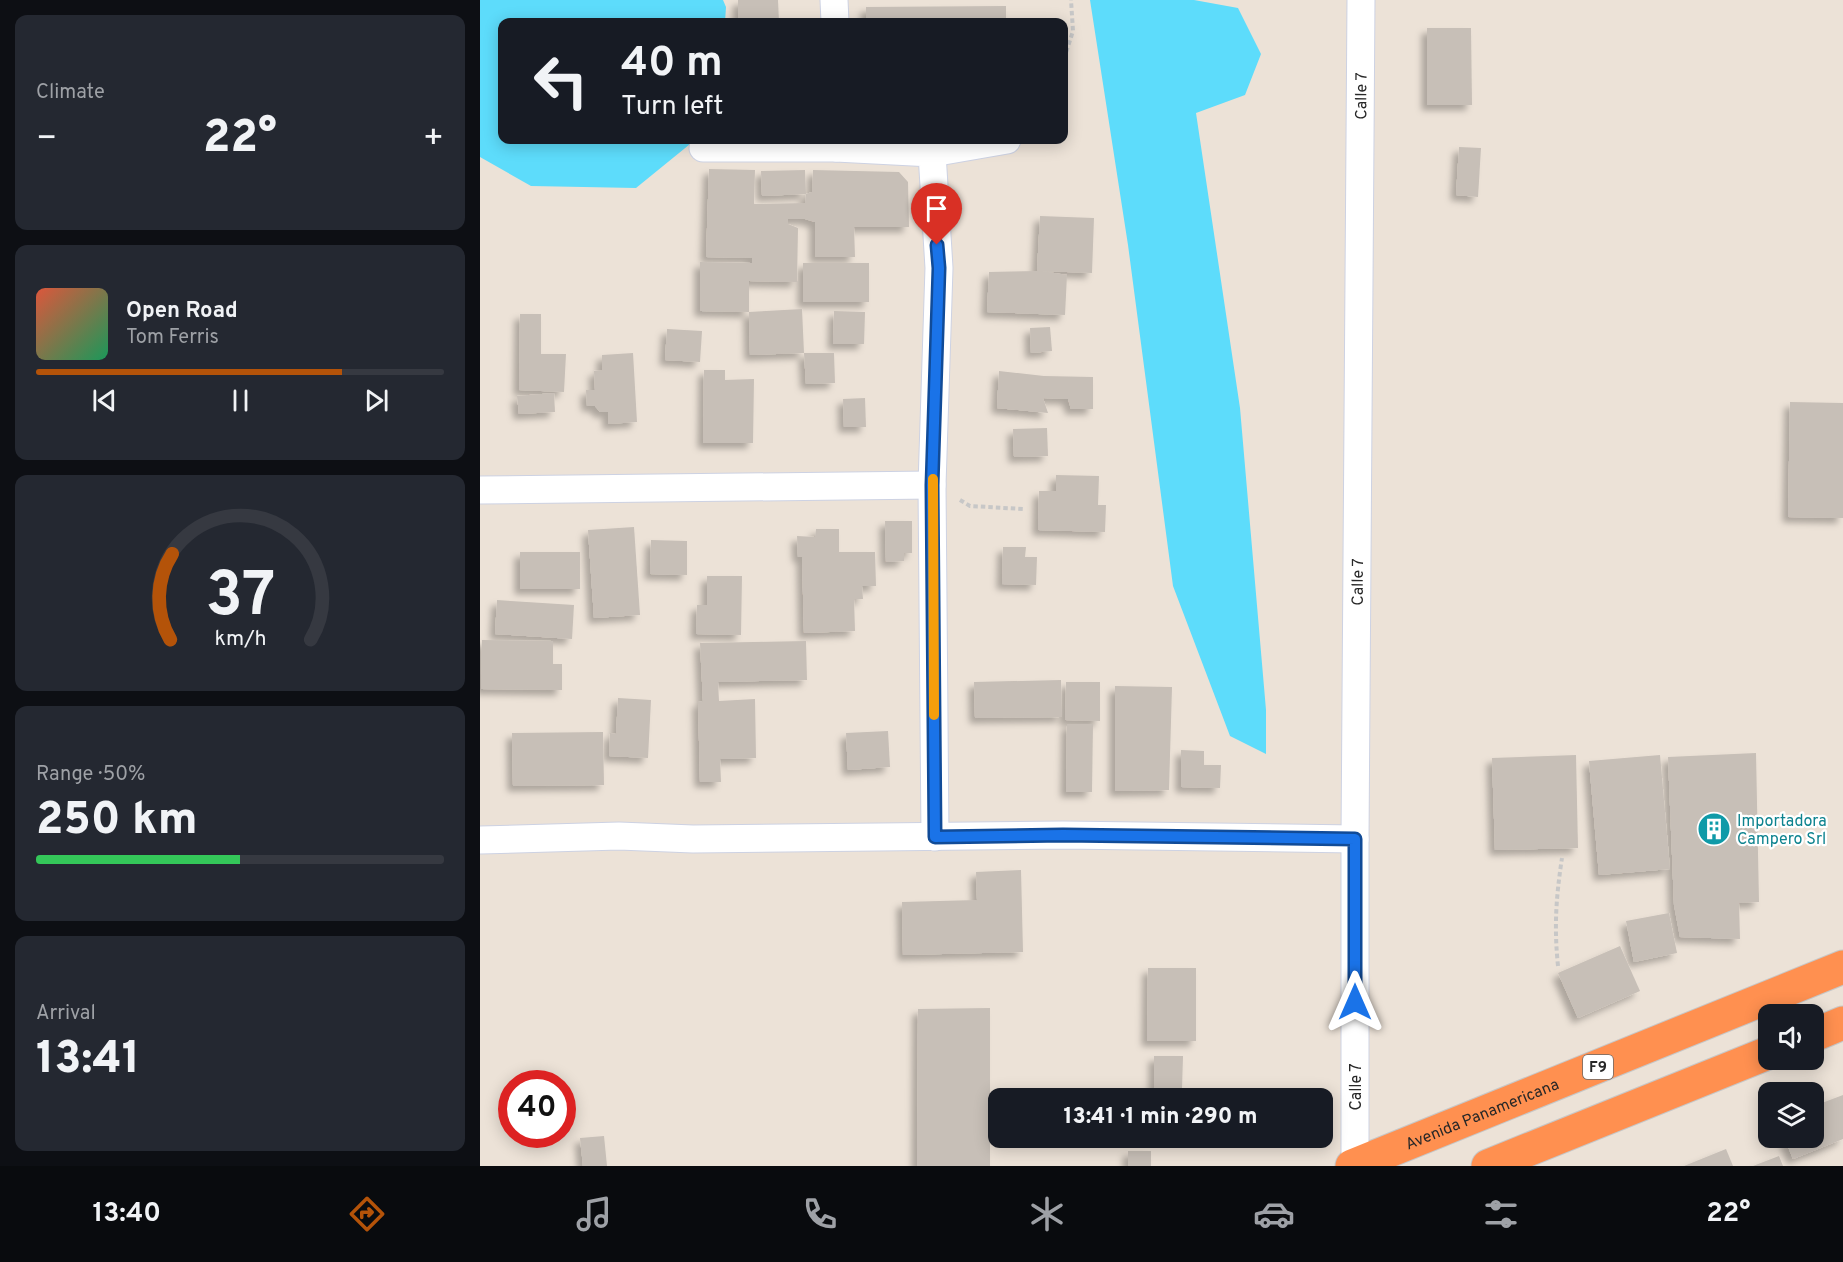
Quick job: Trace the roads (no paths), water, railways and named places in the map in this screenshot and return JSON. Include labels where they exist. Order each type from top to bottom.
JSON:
[{"type":"highway","name":"Avenida Panamericana","points":[[1354,1166],[1843,967]]},
{"type":"highway","points":[[1824,1031],[1843,1024]]},
{"type":"highway","points":[[1488,1166],[1758,1057]]},
{"type":"street","points":[[834,0],[835,18]]},
{"type":"street","name":"Calle 7","points":[[1354,1166],[1361,0]]},
{"type":"street","points":[[703,148],[836,144],[932,153],[984,144]]},
{"type":"street","points":[[932,153],[939,268],[932,485],[935,837]]},
{"type":"street","points":[[480,490],[932,485]]},
{"type":"street","points":[[480,840],[619,836],[693,839],[1063,835],[1355,839]]},
{"type":"water","points":[[480,0],[723,0],[726,7],[725,18],[498,18],[498,144],[690,144],[636,188],[531,186],[480,157]]},
{"type":"water","points":[[1090,0],[1194,0],[1238,8],[1261,54],[1245,95],[1196,113],[1240,408],[1266,710],[1266,754],[1230,736],[1173,586],[1128,245]]},
{"type":"place","name":"Importadora Campero Srl","points":[[1714,829]]}]
